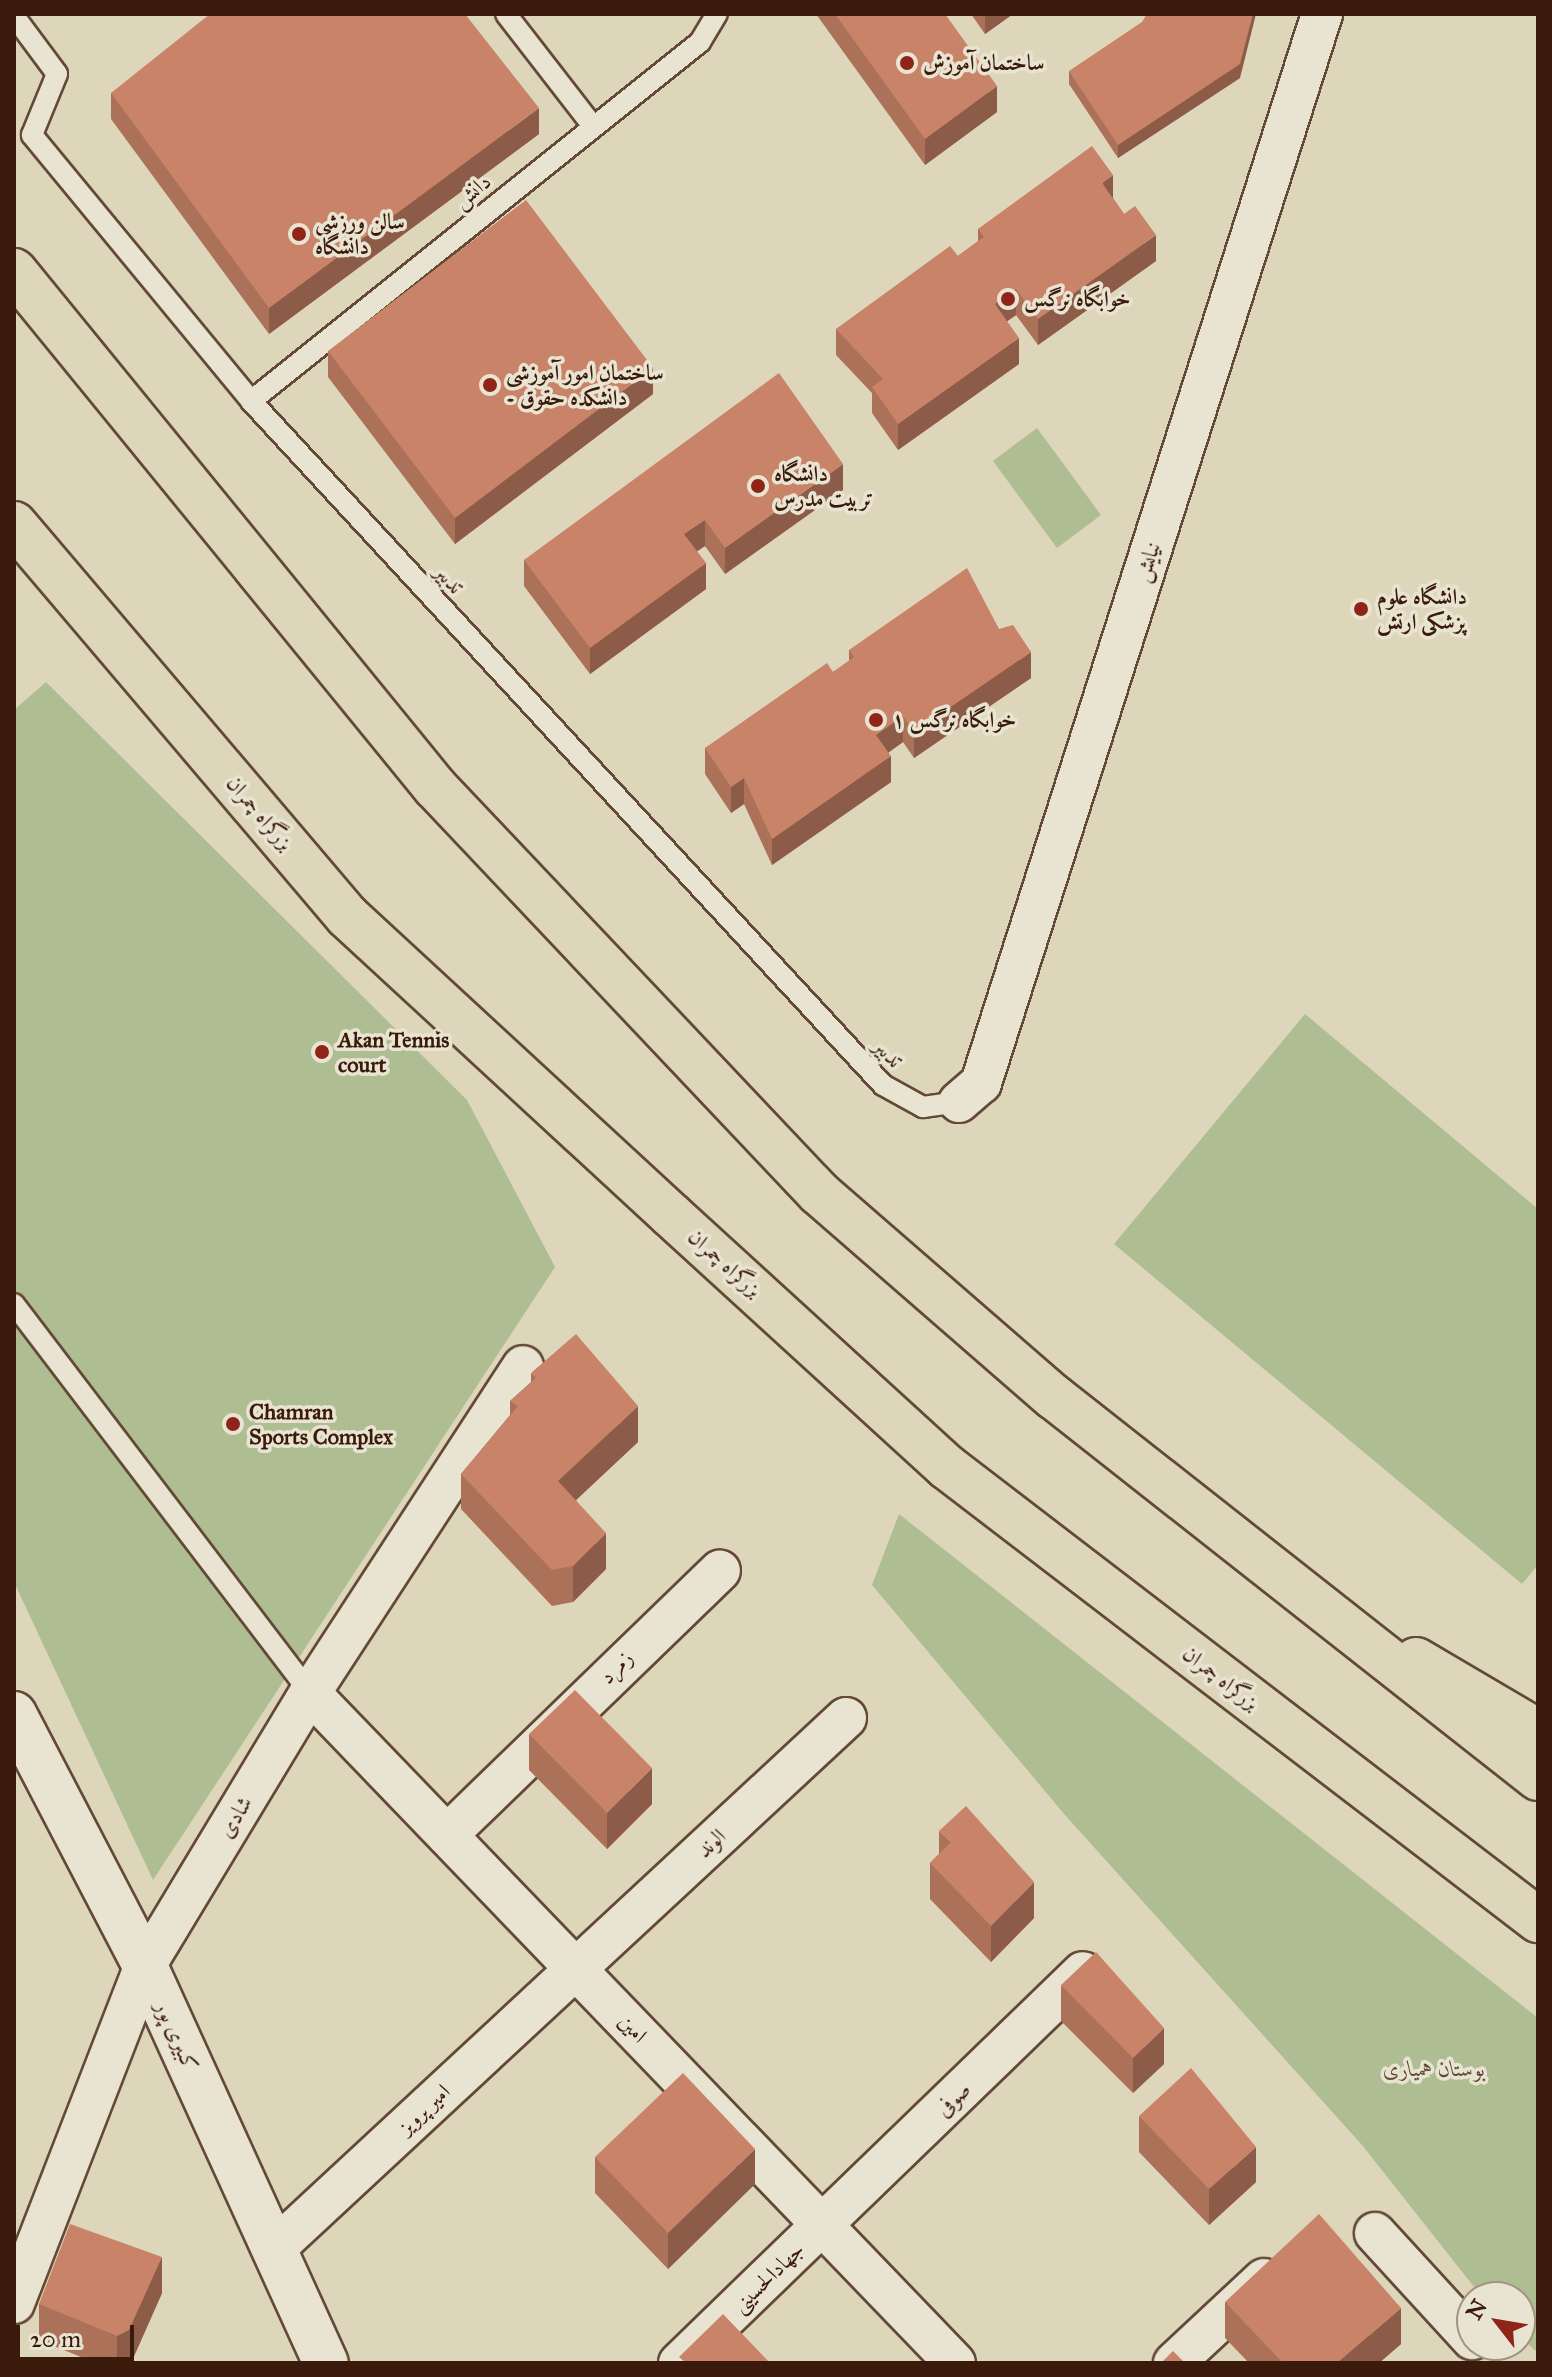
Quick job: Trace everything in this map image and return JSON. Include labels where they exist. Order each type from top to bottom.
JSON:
[{"type":"highway","points":[[14,271],[435,787],[819,1193],[1054,1397],[1377,1657],[1538,1778]]},
{"type":"highway","name":"بزرگراه چمران","points":[[14,524],[347,916],[671,1215],[947,1467],[1533,1921]]},
{"type":"highway","points":[[1377,1657],[1416,1660],[1538,1732]]},
{"type":"street","name":"نیایش","points":[[959,1102],[981,1083],[1322,14]]},
{"type":"street","name":"شادی","points":[[14,2303],[145,1966],[310,1693],[523,1366]]},
{"type":"street","name":"زمرد","points":[[447,1835],[720,1570]]},
{"type":"street","name":"امین","points":[[310,1693],[955,2363]]},
{"type":"street","name":"کبیری پور","points":[[14,1714],[145,1966],[326,2363]]},
{"type":"street","name":"الوند","points":[[576,1968],[846,1718]]},
{"type":"street","name":"امیر پرویز","points":[[273,2250],[576,1968]]},
{"type":"street","name":"صوفی","points":[[822,2225],[1083,1972]]},
{"type":"street","name":"جهادالحسینی","points":[[679,2363],[822,2225]]},
{"type":"street","points":[[1375,2233],[1456,2322]]},
{"type":"street","points":[[1174,2363],[1291,2254]]},
{"type":"lane","points":[[506,14],[592,125]]},
{"type":"lane","name":"دانش","points":[[251,401],[592,125],[700,42],[717,14]]},
{"type":"lane","name":"تدبیر","points":[[14,16],[57,74],[32,135],[251,401],[883,1085],[923,1107],[959,1102]]},
{"type":"lane","points":[[14,1304],[310,1693]]},
{"type":"green space","points":[[1037,428],[1101,515],[1057,548],[993,461]]},
{"type":"green space","name":"Chamran Sports Complex","points":[[46,682],[467,1100],[555,1267],[153,1880],[14,1582],[14,710]]},
{"type":"green space","points":[[1305,1014],[1538,1209],[1538,1565],[1522,1584],[1114,1244]]},
{"type":"green space","name":"بوستان همیاری","points":[[899,1514],[1538,2018],[1538,2353],[1536,2281],[1469,2281],[1362,2145],[1065,1815],[872,1585]]},
{"type":"building","name":"سالن ورزشی دانشگاه","points":[[210,14],[465,14],[539,108],[269,308],[111,93]]},
{"type":"building","name":"ساختمان آموزش","points":[[835,14],[945,14],[997,86],[925,139]]},
{"type":"building","points":[[1147,14],[1253,14],[1240,64],[1118,145],[1069,71],[1142,22]]},
{"type":"building","name":"خوابگاه نرگس","points":[[1092,146],[1113,175],[1102,183],[1124,214],[1135,206],[1156,235],[1038,319],[1016,289],[995,304],[1019,338],[898,424],[872,387],[883,379],[836,329],[950,246],[958,256],[984,237],[978,229]]},
{"type":"building","name":"ساختمان امور آموزشی - دانشکده حقوق","points":[[526,200],[653,368],[455,518],[328,351]]},
{"type":"building","points":[[779,373],[843,464],[725,548],[705,520],[684,534],[706,563],[590,648],[524,560]]},
{"type":"building","name":"خوابگاه نرگس ۱","points":[[967,568],[999,629],[1013,625],[1031,652],[914,732],[903,716],[876,735],[891,756],[772,839],[744,778],[731,787],[705,748],[827,663],[833,672],[854,657],[849,650]]},
{"type":"building","points":[[576,1334],[638,1406],[558,1481],[606,1533],[573,1566],[552,1570],[461,1474],[518,1406],[510,1401],[536,1378],[531,1373]]},
{"type":"building","points":[[575,1690],[652,1768],[607,1813],[529,1734]]},
{"type":"building","points":[[966,1806],[1034,1882],[991,1926],[930,1863],[951,1842],[939,1831]]},
{"type":"building","points":[[1096,1952],[1164,2028],[1133,2058],[1061,1985]]},
{"type":"building","points":[[1191,2068],[1256,2147],[1209,2189],[1139,2116]]},
{"type":"building","points":[[683,2073],[755,2149],[668,2233],[595,2157]]},
{"type":"building","points":[[1319,2214],[1401,2308],[1337,2363],[1283,2363],[1225,2302]]},
{"type":"building","points":[[70,2224],[162,2257],[129,2330],[117,2336],[39,2304]]},
{"type":"building","points":[[723,2314],[770,2363],[686,2363],[679,2357]]},
{"type":"building","points":[[1173,2351],[1185,2363],[1161,2363]]},
{"type":"place","name":"ساختمان آموزش","points":[[907,63]]},
{"type":"place","name":"سالن ورزشی دانشگاه","points":[[299,234]]},
{"type":"place","name":"خوابگاه نرگس","points":[[1008,299]]},
{"type":"place","name":"ساختمان امور آموزشی - دانشکده حقوق","points":[[490,385]]},
{"type":"place","name":"دانشگاه تربیت مدرس","points":[[758,486]]},
{"type":"place","name":"دانشگاه علوم پزشکی ارتش","points":[[1361,609]]},
{"type":"place","name":"خوابگاه نرگس ۱","points":[[876,720]]},
{"type":"place","name":"Akan Tennis court","points":[[322,1052]]},
{"type":"place","name":"Chamran Sports Complex","points":[[233,1424]]}]
